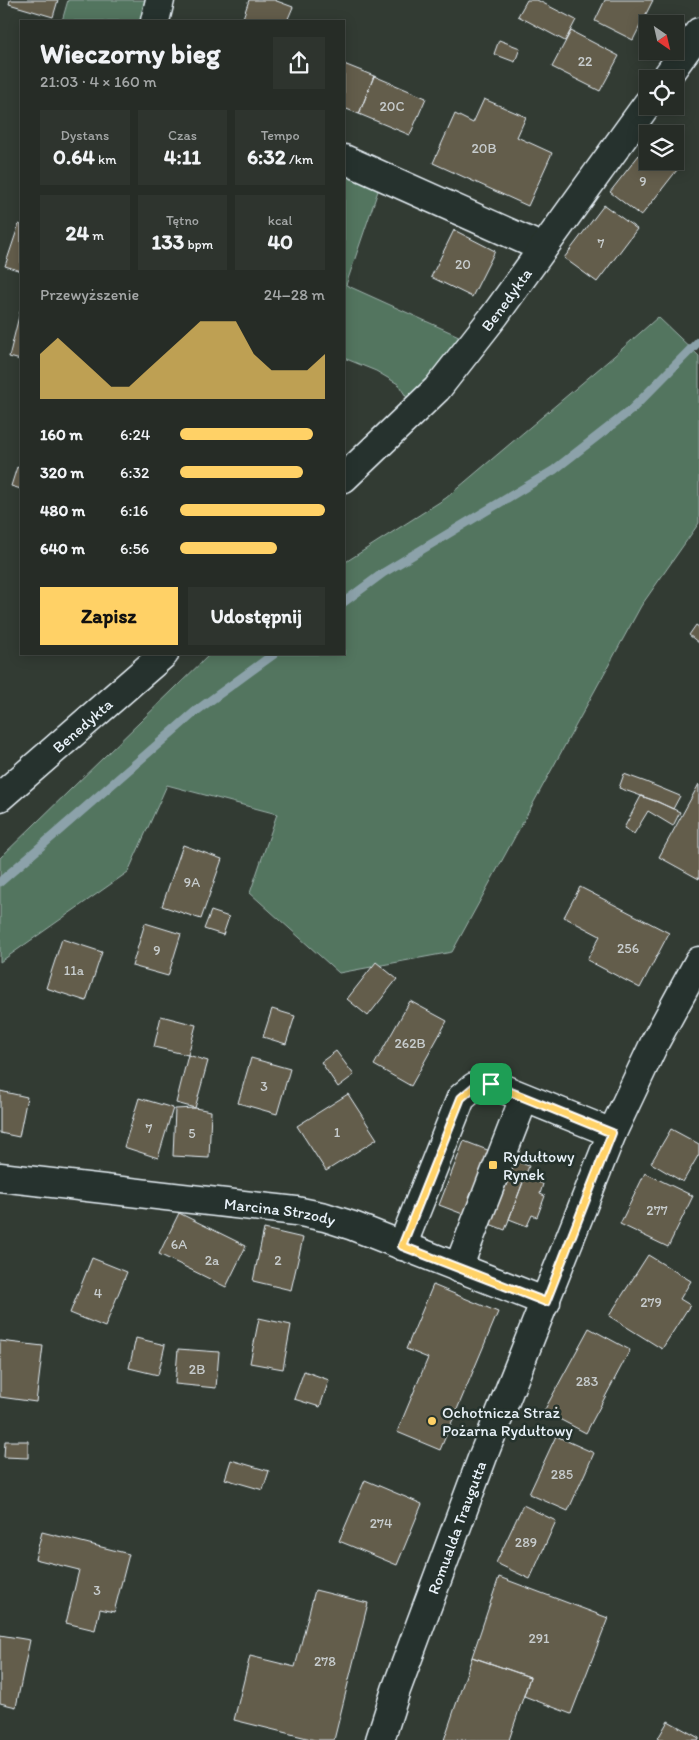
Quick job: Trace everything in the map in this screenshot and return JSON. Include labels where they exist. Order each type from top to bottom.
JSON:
[{"type":"street","points":[[155,20],[160,0]]},
{"type":"street","points":[[672,70],[699,32]]},
{"type":"street","name":"Benedykta","points":[[345,477],[437,389],[495,315],[639,115]]},
{"type":"street","points":[[345,159],[543,248]]},
{"type":"street","name":"Benedykta","points":[[0,797],[163,655]]},
{"type":"street","name":"Romualda Traugutta","points":[[380,1740],[396,1690],[483,1456],[612,1133],[655,1042],[699,961]]},
{"type":"street","points":[[402,1246],[461,1098],[474,1087],[491,1084],[612,1133]]},
{"type":"street","points":[[458,1268],[524,1098]]},
{"type":"street","name":"Marcina Strzody","points":[[0,1177],[296,1211],[325,1217],[546,1302]]},
{"type":"green space","points":[[68,0],[147,0],[143,20],[62,20]]},
{"type":"green space","points":[[345,169],[381,182],[346,285],[461,337],[409,401],[398,384],[376,371],[345,358]]},
{"type":"green space","points":[[658,317],[699,356],[699,523],[641,606],[452,952],[339,973],[250,893],[277,814],[167,785],[128,872],[0,962],[0,858],[209,655],[345,655],[345,562],[446,498]]},
{"type":"building","points":[[10,0],[58,0],[53,17],[9,4]]},
{"type":"building","points":[[249,0],[274,0],[293,7],[287,20],[242,20]]},
{"type":"building","points":[[527,0],[537,0],[576,20],[565,41],[518,16]]},
{"type":"building","points":[[605,0],[653,0],[646,15],[639,15],[639,28],[633,40],[595,21]]},
{"type":"building","points":[[571,31],[619,56],[600,91],[552,67]]},
{"type":"building","points":[[499,40],[520,48],[515,62],[494,54]]},
{"type":"building","points":[[345,64],[374,76],[359,114],[345,108]]},
{"type":"building","points":[[374,76],[426,98],[410,135],[359,114]]},
{"type":"building","points":[[484,99],[526,117],[517,137],[552,153],[528,206],[433,163],[455,114],[473,123]]},
{"type":"building","points":[[639,155],[639,170],[677,170],[641,216],[610,192]]},
{"type":"building","points":[[604,205],[637,229],[597,282],[564,258]]},
{"type":"building","points":[[19,224],[20,271],[5,266]]},
{"type":"building","points":[[454,230],[495,251],[472,297],[431,277]]},
{"type":"building","points":[[20,312],[20,360],[9,357]]},
{"type":"building","points":[[17,467],[20,468],[20,489],[11,486]]},
{"type":"building","points":[[696,625],[699,627],[699,643],[689,635]]},
{"type":"building","points":[[624,774],[680,796],[673,809],[619,788]]},
{"type":"building","points":[[699,784],[699,879],[659,857]]},
{"type":"building","points":[[641,796],[680,812],[673,826],[648,811],[634,834],[624,828]]},
{"type":"building","points":[[183,845],[222,859],[201,919],[162,906]]},
{"type":"building","points":[[580,887],[669,933],[640,988],[587,960],[600,936],[564,917]]},
{"type":"building","points":[[211,911],[229,917],[223,935],[204,929]]},
{"type":"building","points":[[145,923],[181,934],[168,976],[132,966]]},
{"type":"building","points":[[62,939],[102,952],[86,1001],[46,988]]},
{"type":"building","points":[[376,962],[397,979],[368,1016],[347,999]]},
{"type":"building","points":[[410,1001],[447,1021],[411,1086],[374,1065]]},
{"type":"building","points":[[272,1009],[295,1016],[286,1044],[263,1037]]},
{"type":"building","points":[[161,1016],[196,1025],[188,1055],[154,1047]]},
{"type":"building","points":[[336,1051],[354,1075],[338,1087],[321,1062]]},
{"type":"building","points":[[188,1055],[208,1061],[195,1108],[176,1103]]},
{"type":"building","points":[[251,1058],[290,1069],[277,1114],[238,1103]]},
{"type":"building","points":[[0,1091],[27,1097],[19,1137],[0,1133]]},
{"type":"building","points":[[348,1094],[377,1139],[326,1171],[297,1126]]},
{"type":"building","points":[[139,1098],[173,1108],[158,1158],[124,1147]]},
{"type":"building","points":[[195,1108],[211,1111],[209,1158],[173,1156],[175,1109]]},
{"type":"building","points":[[671,1129],[699,1144],[699,1154],[683,1182],[651,1163]]},
{"type":"building","points":[[464,1141],[529,1166],[505,1230],[439,1205]]},
{"type":"building","points":[[645,1173],[693,1196],[668,1247],[620,1224]]},
{"type":"building","points":[[525,1177],[543,1184],[540,1194],[545,1196],[537,1217],[532,1215],[527,1226],[509,1219]]},
{"type":"building","points":[[179,1213],[246,1246],[226,1287],[159,1254]]},
{"type":"building","points":[[264,1229],[303,1238],[291,1290],[253,1281]]},
{"type":"building","points":[[648,1255],[691,1281],[680,1299],[690,1305],[662,1349],[609,1316]]},
{"type":"building","points":[[92,1258],[127,1272],[105,1327],[70,1313]]},
{"type":"building","points":[[433,1285],[498,1312],[440,1450],[397,1432],[428,1358],[406,1349]]},
{"type":"building","points":[[259,1318],[291,1325],[283,1369],[250,1363]]},
{"type":"building","points":[[589,1328],[630,1350],[586,1433],[544,1411]]},
{"type":"building","points":[[136,1338],[165,1345],[158,1375],[129,1368]]},
{"type":"building","points":[[0,1341],[43,1346],[36,1402],[0,1397]]},
{"type":"building","points":[[178,1349],[219,1352],[216,1388],[175,1384]]},
{"type":"building","points":[[304,1371],[329,1380],[320,1407],[294,1399]]},
{"type":"building","points":[[556,1436],[594,1453],[568,1511],[529,1494]]},
{"type":"building","points":[[5,1441],[28,1441],[28,1458],[4,1457]]},
{"type":"building","points":[[231,1460],[269,1471],[263,1490],[225,1479]]},
{"type":"building","points":[[365,1480],[422,1504],[397,1565],[339,1541]]},
{"type":"building","points":[[523,1505],[556,1521],[530,1579],[496,1563]]},
{"type":"building","points":[[42,1532],[129,1554],[114,1612],[100,1609],[95,1630],[66,1623],[79,1570],[35,1559]]},
{"type":"building","points":[[499,1577],[608,1618],[571,1714],[524,1696],[530,1677],[472,1657]]},
{"type":"building","points":[[315,1590],[368,1603],[334,1740],[315,1740],[234,1720],[250,1656],[295,1667]]},
{"type":"building","points":[[0,1635],[30,1640],[16,1707],[0,1703]]},
{"type":"building","points":[[472,1657],[530,1677],[509,1740],[444,1740]]},
{"type":"building","points":[[668,1721],[699,1738],[699,1740],[657,1740]]},
{"type":"waterway","points":[[345,601],[383,573],[554,470],[631,410],[699,341]]},
{"type":"waterway","points":[[0,882],[196,711],[273,655]]},
{"type":"place","name":"Rydułtowy Rynek","points":[[493,1165]]},
{"type":"place","name":"Ochotnicza Straż Pożarna Rydułtowy","points":[[432,1421]]},
{"type":"route","points":[[491,1084],[612,1133],[546,1302],[402,1246],[461,1098],[474,1087],[491,1084]]}]
